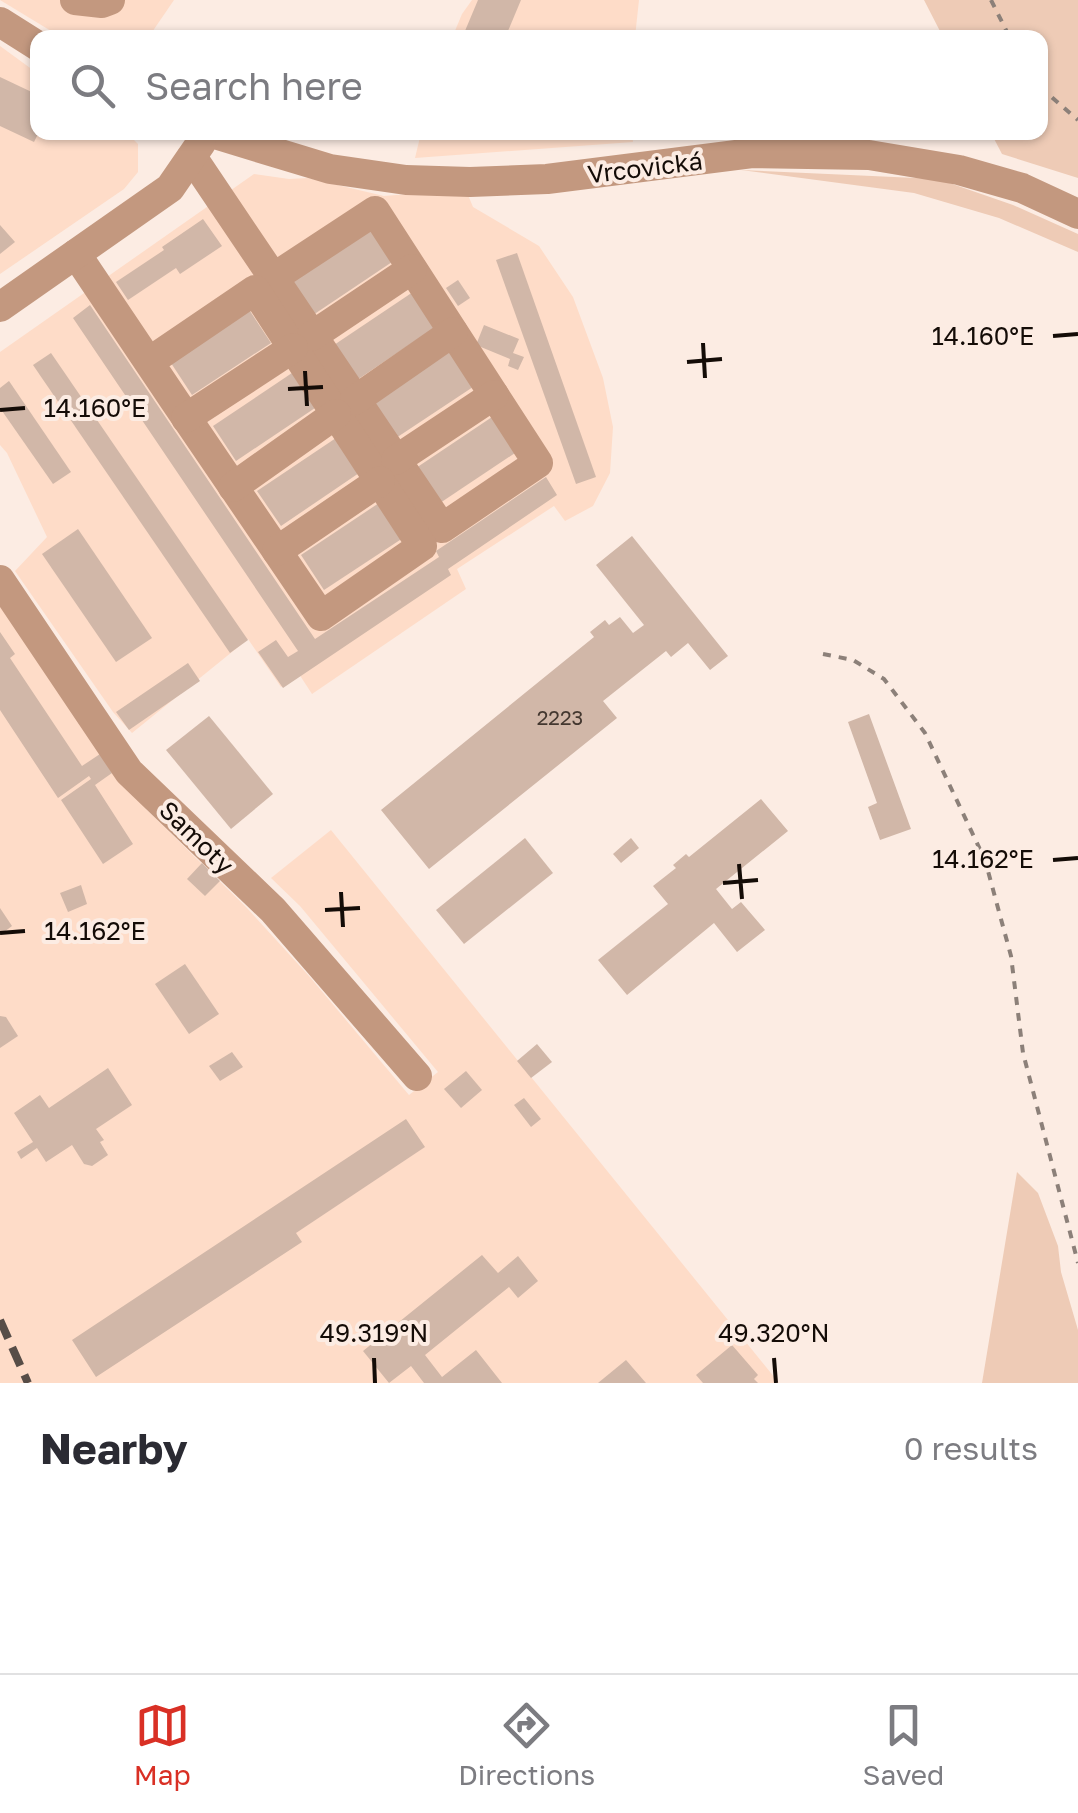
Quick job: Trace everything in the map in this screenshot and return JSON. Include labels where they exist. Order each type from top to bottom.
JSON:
[{"type":"street","points":[[75,0],[110,0]]},
{"type":"street","points":[[0,22],[30,41]]},
{"type":"street","points":[[0,307],[170,188],[203,141],[302,342]]},
{"type":"street","name":"Vrcovická","points":[[203,141],[330,170],[406,180],[547,180],[752,153],[868,155],[959,170],[1006,183],[1078,214]]},
{"type":"street","points":[[149,362],[255,290],[302,342],[388,470],[442,528],[538,462],[375,211],[273,278]]},
{"type":"street","points":[[76,254],[321,616],[422,546],[388,470]]},
{"type":"street","points":[[186,418],[412,269]]},
{"type":"street","points":[[233,487],[453,332]]},
{"type":"street","points":[[277,551],[494,395]]},
{"type":"street","name":"Samoty","points":[[0,580],[129,772],[272,910],[417,1076]]},
{"type":"path","points":[[991,0],[1006,30]]},
{"type":"path","points":[[1048,94],[1078,120]]},
{"type":"path","points":[[823,654],[852,660],[884,680],[924,733],[985,860],[1011,956],[1023,1053],[1078,1263]]},
{"type":"shaded area","points":[[0,0],[174,0],[153,30],[49,30]]},
{"type":"shaded area","points":[[472,0],[639,0],[636,30],[455,30]]},
{"type":"shaded area","points":[[924,0],[1078,0],[1078,178],[1002,154],[995,140],[1048,140],[1048,30],[939,30]]},
{"type":"shaded area","points":[[0,46],[30,68],[30,140],[134,140],[138,144],[138,172],[124,189],[0,274]]},
{"type":"shaded area","points":[[419,140],[633,142],[415,158]]},
{"type":"shaded area","points":[[741,170],[938,179],[1013,205],[1078,234],[1078,252],[999,218],[914,193]]},
{"type":"shaded area","points":[[254,174],[308,178],[384,196],[468,195],[473,207],[539,246],[573,297],[603,378],[613,427],[610,473],[593,506],[565,521],[554,506],[457,569],[466,589],[312,694],[299,674],[281,687],[248,639],[132,733],[113,712],[15,571],[47,537],[0,445],[0,352]]},
{"type":"shaded area","points":[[0,606],[146,809],[246,907],[409,1095],[438,1072],[300,906],[271,878],[331,830],[779,1383],[0,1383]]},
{"type":"shaded area","points":[[1017,1172],[1038,1193],[1058,1246],[1061,1272],[1078,1330],[1078,1383],[982,1383]]},
{"type":"building","points":[[478,0],[521,0],[508,30],[465,30]]},
{"type":"building","points":[[0,77],[30,91],[30,140],[35,140],[34,142],[0,126]]},
{"type":"building","points":[[203,219],[222,246],[180,274],[176,268],[128,300],[116,282]]},
{"type":"building","points":[[0,225],[15,242],[0,254]]},
{"type":"building","points":[[368,226],[392,262],[313,315],[290,279]]},
{"type":"building","points":[[517,253],[596,477],[576,484],[496,260]]},
{"type":"building","points":[[458,280],[470,298],[458,306],[446,288]]},
{"type":"building","points":[[413,292],[437,326],[357,380],[334,345]]},
{"type":"building","points":[[90,305],[315,639],[439,557],[436,551],[546,477],[557,495],[448,569],[451,575],[283,688],[258,652],[276,640],[288,657],[298,651],[73,318]]},
{"type":"building","points":[[248,308],[271,343],[192,395],[169,360]]},
{"type":"building","points":[[484,325],[519,339],[513,353],[524,357],[518,370],[508,366],[510,359],[476,345]]},
{"type":"building","points":[[452,350],[476,385],[396,438],[373,403]]},
{"type":"building","points":[[51,353],[248,640],[230,653],[33,365]]},
{"type":"building","points":[[292,373],[315,408],[236,461],[213,426]]},
{"type":"building","points":[[9,381],[71,472],[53,484],[0,408],[0,388]]},
{"type":"building","points":[[495,415],[518,451],[440,503],[416,468]]},
{"type":"building","points":[[336,438],[359,473],[281,526],[257,491]]},
{"type":"building","points":[[379,503],[403,538],[324,590],[301,555]]},
{"type":"building","points":[[78,529],[152,638],[116,662],[42,554]]},
{"type":"building","points":[[632,536],[728,656],[710,670],[688,643],[671,657],[666,651],[603,701],[617,718],[429,869],[381,810],[594,637],[590,632],[605,620],[609,625],[620,617],[633,633],[644,625],[596,565]]},
{"type":"building","points":[[0,632],[15,654],[10,658],[82,766],[100,754],[112,773],[95,785],[133,844],[103,864],[61,800],[91,779],[89,776],[58,798],[0,710]]},
{"type":"building","points":[[188,663],[200,681],[129,730],[116,712]]},
{"type":"building","points":[[869,714],[911,829],[880,840],[868,807],[877,803],[848,722]]},
{"type":"building","points":[[209,716],[273,794],[231,829],[166,750]]},
{"type":"building","points":[[761,799],[788,831],[716,889],[732,909],[741,902],[765,930],[737,952],[714,923],[627,995],[598,960],[668,904],[653,886],[676,868],[673,865],[686,854],[689,857]]},
{"type":"building","points":[[525,838],[553,873],[464,944],[436,910]]},
{"type":"building","points":[[631,838],[639,848],[621,863],[613,854]]},
{"type":"building","points":[[202,863],[220,881],[205,896],[187,879]]},
{"type":"building","points":[[81,885],[87,904],[68,912],[60,893]]},
{"type":"building","points":[[0,908],[12,926],[0,935]]},
{"type":"building","points":[[185,964],[219,1014],[189,1034],[155,984]]},
{"type":"building","points":[[0,1016],[6,1017],[18,1036],[0,1048]]},
{"type":"building","points":[[537,1044],[552,1062],[531,1078],[517,1061]]},
{"type":"building","points":[[232,1052],[243,1067],[220,1081],[209,1066]]},
{"type":"building","points":[[108,1068],[132,1105],[96,1129],[108,1155],[92,1166],[84,1164],[72,1145],[46,1162],[37,1148],[21,1159],[17,1152],[33,1142],[14,1113],[40,1095],[49,1108]]},
{"type":"building","points":[[466,1071],[482,1090],[461,1108],[444,1089]]},
{"type":"building","points":[[524,1098],[541,1119],[531,1127],[514,1105]]},
{"type":"building","points":[[406,1119],[425,1147],[296,1233],[302,1242],[96,1377],[72,1340]]},
{"type":"building","points":[[482,1255],[498,1273],[518,1256],[538,1281],[518,1298],[509,1287],[425,1355],[442,1377],[476,1350],[502,1383],[424,1383],[411,1366],[389,1383],[363,1351]]},
{"type":"building","points":[[732,1345],[758,1375],[754,1379],[758,1383],[703,1383],[696,1375]]},
{"type":"building","points":[[626,1360],[646,1383],[598,1383]]},
{"type":"railway","points":[[0,1320],[28,1383]]}]
